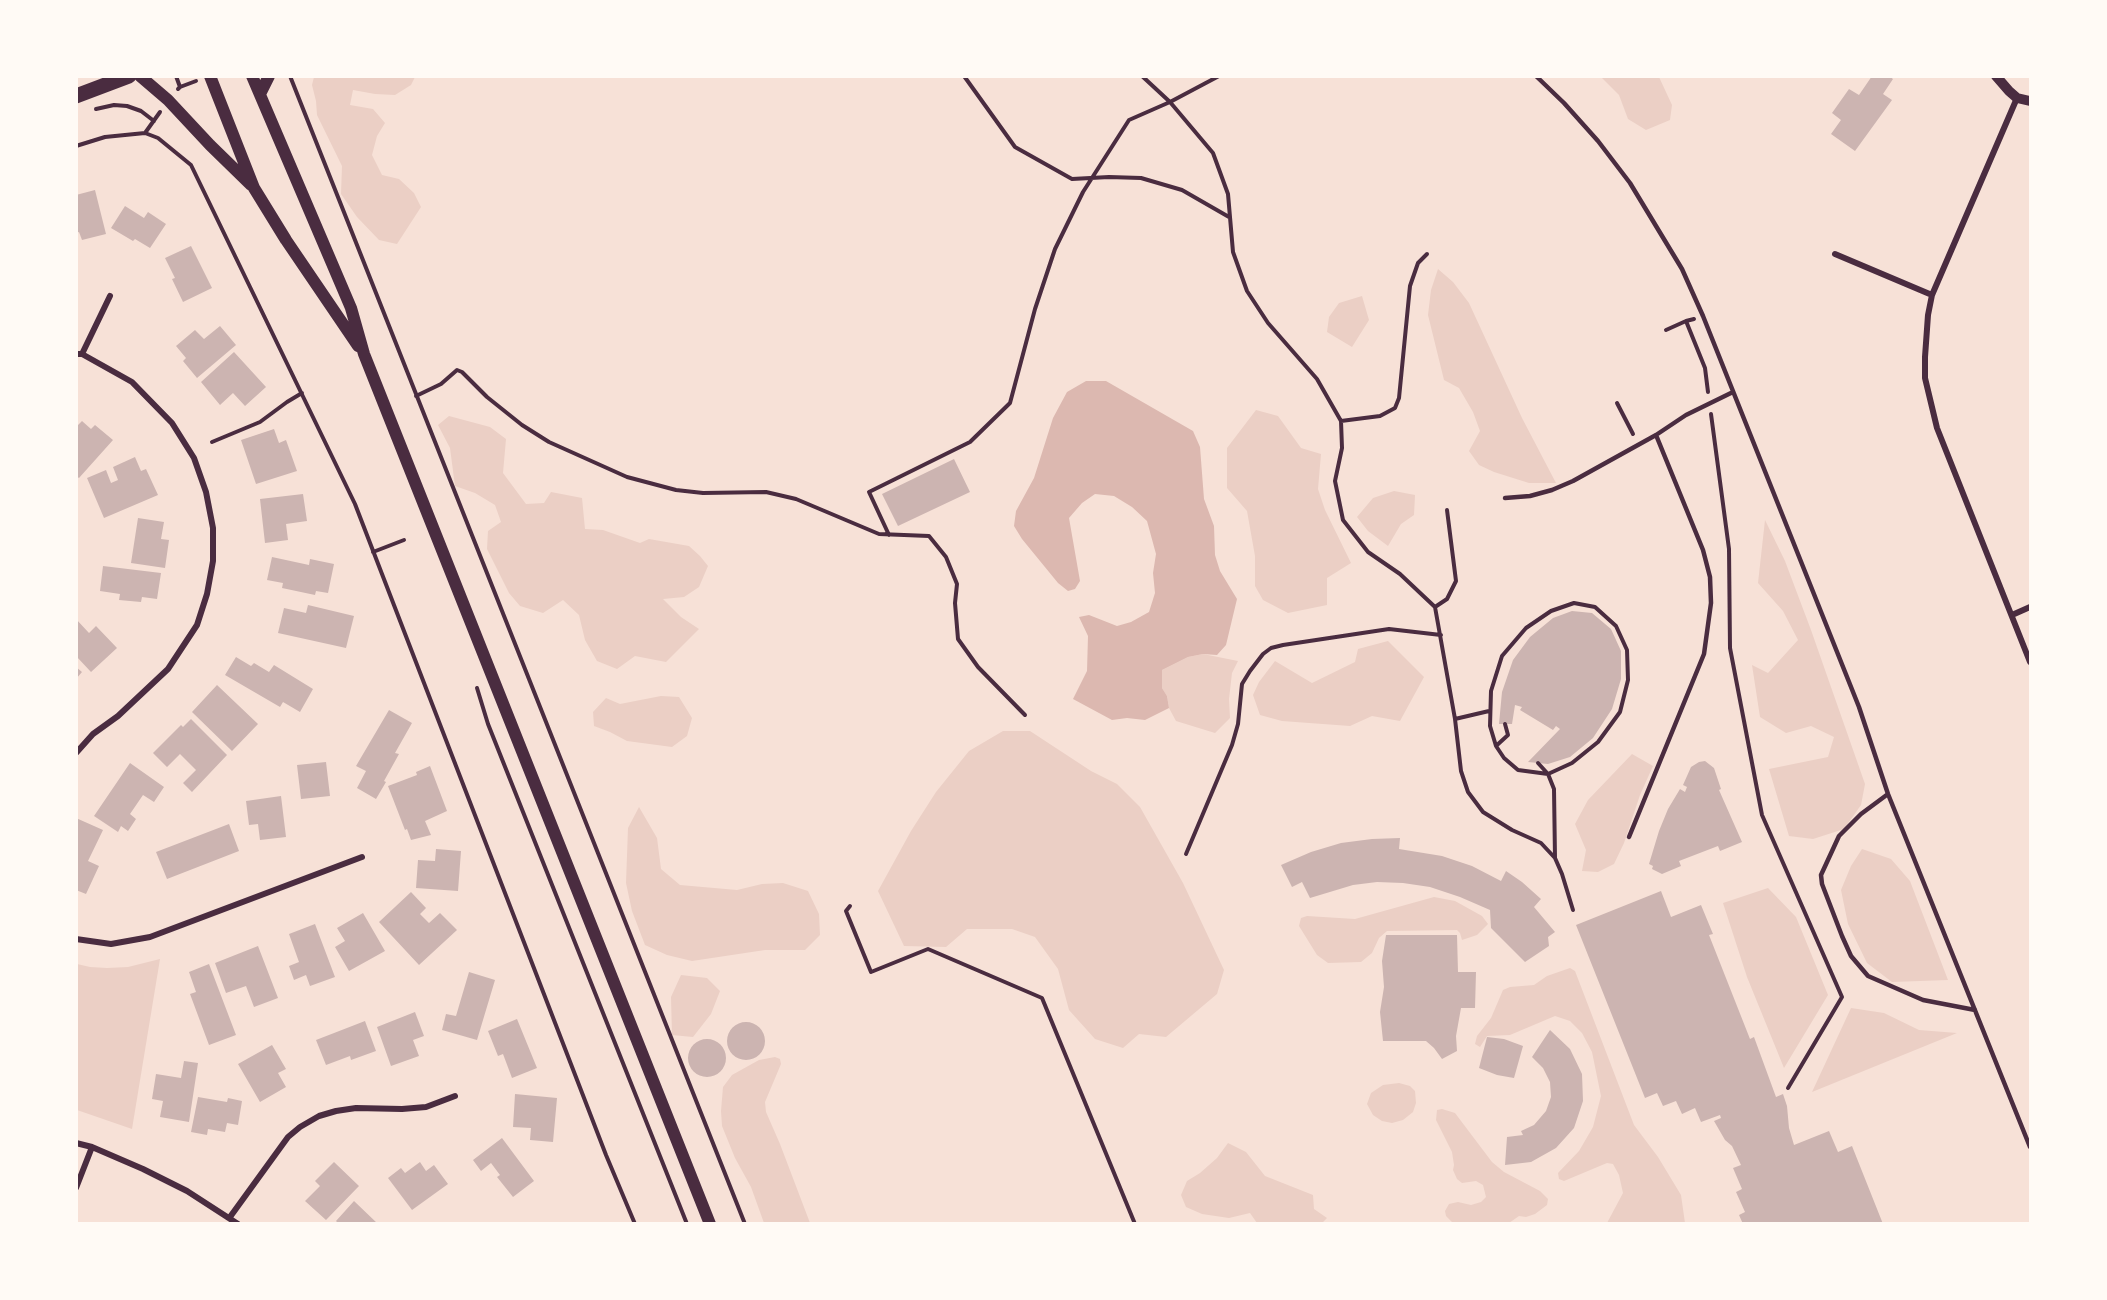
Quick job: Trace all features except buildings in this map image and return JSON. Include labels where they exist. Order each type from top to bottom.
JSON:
[{"type":"highway","points":[[76,96],[129,76]]},
{"type":"main road","points":[[141,76],[168,100],[254,188]]},
{"type":"main road","points":[[210,76],[254,188],[286,240],[364,354]]},
{"type":"main road","points":[[252,76],[351,308],[364,354],[711,1224]]},
{"type":"main road","points":[[260,94],[269,76]]},
{"type":"street","points":[[1996,76],[2017,98],[2031,101]]},
{"type":"street","points":[[2017,98],[1932,295],[1924,357],[1930,402],[1949,460],[2031,662]]},
{"type":"street","points":[[1835,254],[1932,295]]},
{"type":"street","points":[[76,753],[93,734],[118,716],[168,669],[197,626],[207,594],[213,561],[213,528],[206,492],[194,458],[172,423],[132,382],[79,354],[110,296]]},
{"type":"street","points":[[2012,615],[2031,607]]},
{"type":"street","points":[[76,939],[111,944],[150,937],[362,857]]},
{"type":"street","points":[[230,1217],[288,1137],[319,1116],[356,1108],[426,1107],[455,1096]]},
{"type":"street","points":[[76,1143],[92,1147],[143,1169],[187,1191],[238,1224]]},
{"type":"street","points":[[76,1188],[92,1147]]},
{"type":"lane","points":[[1536,76],[1598,141],[1630,183],[1682,269],[1703,316],[1859,707],[1888,794],[2031,1147]]},
{"type":"lane","points":[[1505,498],[1530,496],[1574,481],[1656,435],[1686,415],[1733,392]]},
{"type":"lane","points":[[1629,837],[1704,654],[1711,603],[1710,578],[1702,550],[1656,435]]},
{"type":"lane","points":[[1888,794],[1861,814],[1839,836],[1821,875],[1822,884],[1842,936],[1851,956],[1868,976],[1923,1000],[1975,1010]]},
{"type":"path","points":[[290,76],[745,1224]]},
{"type":"path","points":[[964,76],[1015,147],[1072,179],[1141,178],[1182,190],[1230,218]]},
{"type":"path","points":[[1142,76],[1170,102],[1213,153],[1228,194],[1233,252],[1247,291],[1268,323],[1317,379],[1341,421],[1342,448],[1335,481],[1343,520],[1368,552],[1400,574],[1434,607],[1455,719],[1461,771],[1468,792],[1483,812],[1512,830],[1541,843],[1555,858],[1573,910]]},
{"type":"path","points":[[889,535],[868,492],[970,442],[1010,403],[1035,309],[1055,249],[1091,178],[1129,120],[1170,102],[1219,76]]},
{"type":"path","points":[[145,133],[168,100]]},
{"type":"path","points":[[92,110],[114,105],[127,106],[141,111],[154,121]]},
{"type":"path","points":[[76,146],[105,137],[145,133],[158,138],[191,165],[355,504],[635,1224]]},
{"type":"path","points":[[1341,421],[1380,416],[1395,408],[1399,398],[1410,286],[1418,263],[1427,254]]},
{"type":"path","points":[[1666,330],[1703,316]]},
{"type":"path","points":[[1686,321],[1705,368],[1729,549],[1730,648],[1762,815],[1842,997],[1788,1088]]},
{"type":"path","points":[[416,396],[441,384],[457,370],[531,431],[549,442],[627,477],[676,490],[703,493],[766,492],[796,499],[879,534],[929,536],[946,557],[957,584],[955,603],[958,639],[978,667],[1025,716]]},
{"type":"path","points":[[212,442],[260,422],[302,393]]},
{"type":"path","points":[[1617,403],[1639,445]]},
{"type":"path","points":[[1434,607],[1447,599],[1456,581],[1447,510]]},
{"type":"path","points":[[374,552],[404,540]]},
{"type":"path","points":[[1574,603],[1595,607],[1616,626],[1627,650],[1628,680],[1620,712],[1598,742],[1572,763],[1548,774],[1518,770],[1504,758],[1496,746],[1490,726],[1489,711],[1491,691],[1502,656],[1526,628],[1551,611],[1574,603]]},
{"type":"path","points":[[1186,854],[1232,745],[1238,724],[1242,684],[1263,654],[1271,648],[1283,645],[1389,628],[1441,635]]},
{"type":"path","points":[[476,681],[488,724],[687,1224]]},
{"type":"path","points":[[1455,719],[1489,711]]},
{"type":"path","points":[[1496,746],[1508,735],[1505,724]]},
{"type":"path","points":[[1538,763],[1548,774],[1554,789],[1555,858]]},
{"type":"path","points":[[850,906],[846,911],[872,972],[928,949],[1042,998],[1135,1224]]},
{"type":"shaded area","points":[[314,77],[415,77],[411,85],[395,95],[353,90],[350,105],[373,109],[385,123],[377,136],[372,155],[382,175],[399,179],[414,193],[421,207],[397,244],[379,240],[357,217],[341,194],[342,166],[317,115],[312,85]]},
{"type":"shaded area","points":[[1601,77],[1659,77],[1672,105],[1670,120],[1646,130],[1628,119],[1619,95]]},
{"type":"shaded area","points":[[1438,269],[1453,282],[1469,303],[1522,418],[1556,483],[1529,483],[1494,472],[1479,465],[1469,451],[1480,431],[1473,412],[1459,388],[1444,380],[1428,315],[1431,290]]},
{"type":"shaded area","points":[[1362,296],[1369,320],[1352,347],[1327,332],[1329,317],[1339,303]]},
{"type":"shaded area","points":[[1086,381],[1106,381],[1193,431],[1200,447],[1204,499],[1214,526],[1215,555],[1220,571],[1237,599],[1226,645],[1217,655],[1203,654],[1188,657],[1162,670],[1162,688],[1167,696],[1169,708],[1145,720],[1127,718],[1112,720],[1073,699],[1087,671],[1088,636],[1079,617],[1089,615],[1117,626],[1131,622],[1149,612],[1155,593],[1153,573],[1156,554],[1147,521],[1132,507],[1114,496],[1095,494],[1082,503],[1069,518],[1080,581],[1075,589],[1068,591],[1058,583],[1014,526],[1016,511],[1034,478],[1053,418],[1067,392]]},
{"type":"shaded area","points":[[1256,410],[1278,416],[1301,448],[1321,454],[1318,489],[1325,510],[1351,563],[1327,578],[1327,605],[1288,613],[1263,600],[1255,586],[1255,556],[1247,511],[1227,488],[1227,448]]},
{"type":"shaded area","points":[[449,416],[490,427],[506,439],[503,473],[526,504],[544,503],[551,492],[582,498],[585,529],[603,530],[640,543],[649,539],[689,546],[708,566],[699,587],[684,597],[663,599],[681,617],[699,629],[666,662],[635,656],[617,669],[597,661],[585,640],[579,615],[563,600],[543,613],[520,606],[509,593],[487,549],[488,531],[501,522],[495,505],[475,493],[455,486],[450,448],[438,425]]},
{"type":"shaded area","points":[[1394,491],[1415,495],[1414,515],[1401,524],[1388,546],[1368,531],[1357,517],[1373,498]]},
{"type":"shaded area","points":[[1765,520],[1785,561],[1865,784],[1861,805],[1844,829],[1813,839],[1789,836],[1769,769],[1828,757],[1834,737],[1811,726],[1786,733],[1760,717],[1752,665],[1768,673],[1798,640],[1783,611],[1758,583]]},
{"type":"shaded area","points":[[1388,641],[1424,677],[1400,721],[1372,716],[1350,726],[1282,721],[1260,715],[1253,695],[1259,682],[1275,661],[1312,683],[1355,662],[1358,649]]},
{"type":"shaded area","points":[[1203,654],[1238,661],[1232,673],[1229,699],[1230,718],[1215,733],[1176,721],[1162,688],[1162,670],[1188,657]]},
{"type":"shaded area","points":[[661,696],[679,697],[692,718],[687,736],[672,747],[627,741],[594,726],[593,712],[606,698],[620,704]]},
{"type":"shaded area","points":[[1003,731],[1030,731],[1091,771],[1117,784],[1140,807],[1183,883],[1224,970],[1217,994],[1166,1037],[1139,1034],[1123,1048],[1095,1039],[1069,1010],[1058,969],[1035,937],[1012,929],[967,929],[946,947],[904,946],[878,891],[911,831],[936,792],[969,751]]},
{"type":"shaded area","points":[[1632,754],[1653,766],[1640,795],[1624,843],[1614,864],[1598,872],[1582,871],[1586,850],[1575,824],[1588,800]]},
{"type":"shaded area","points":[[639,807],[657,838],[661,869],[680,885],[737,890],[762,884],[783,883],[808,891],[819,914],[820,935],[805,950],[765,950],[692,961],[667,955],[645,945],[632,911],[626,883],[628,828]]},
{"type":"shaded area","points":[[1862,849],[1891,859],[1910,881],[1948,980],[1892,982],[1867,963],[1848,924],[1841,890],[1851,866]]},
{"type":"shaded area","points":[[1768,888],[1796,917],[1828,995],[1784,1068],[1747,977],[1723,903]]},
{"type":"shaded area","points":[[1434,897],[1455,901],[1482,916],[1488,924],[1477,935],[1462,940],[1457,930],[1387,931],[1379,938],[1372,953],[1361,962],[1328,963],[1317,955],[1299,926],[1301,918],[1307,916],[1355,919]]},
{"type":"shaded area","points":[[160,959],[132,1129],[77,1110],[77,964],[107,968],[128,967]]},
{"type":"shaded area","points":[[1570,968],[1575,971],[1634,1125],[1658,1157],[1681,1195],[1685,1223],[1607,1223],[1623,1193],[1619,1175],[1613,1164],[1607,1163],[1564,1181],[1559,1179],[1558,1173],[1579,1151],[1593,1127],[1601,1096],[1592,1052],[1582,1033],[1570,1021],[1555,1016],[1510,1035],[1487,1036],[1480,1047],[1475,1044],[1477,1036],[1491,1018],[1503,990],[1510,987],[1534,985],[1547,976]]},
{"type":"shaded area","points":[[681,975],[707,978],[720,991],[711,1014],[693,1037],[672,1035],[671,997]]},
{"type":"shaded area","points":[[1851,1008],[1884,1013],[1919,1030],[1957,1033],[1812,1092]]},
{"type":"shaded area","points":[[775,1057],[780,1059],[781,1064],[765,1102],[766,1112],[810,1223],[764,1223],[751,1187],[735,1158],[722,1126],[723,1087],[732,1075],[759,1060]]},
{"type":"shaded area","points":[[1399,1083],[1410,1086],[1415,1091],[1416,1103],[1413,1112],[1403,1120],[1392,1123],[1382,1121],[1373,1115],[1367,1104],[1371,1093],[1383,1085]]},
{"type":"shaded area","points":[[1442,1109],[1455,1113],[1492,1162],[1504,1172],[1540,1191],[1548,1199],[1547,1205],[1535,1214],[1526,1217],[1519,1216],[1509,1223],[1453,1223],[1446,1216],[1445,1211],[1449,1204],[1458,1202],[1471,1205],[1481,1202],[1486,1197],[1483,1185],[1476,1181],[1462,1183],[1457,1179],[1453,1170],[1452,1152],[1436,1120],[1437,1110]]},
{"type":"shaded area","points":[[1228,1143],[1246,1152],[1265,1176],[1313,1195],[1314,1209],[1327,1218],[1322,1223],[1257,1223],[1250,1213],[1229,1218],[1202,1214],[1186,1207],[1181,1195],[1187,1181],[1217,1158]]}]
